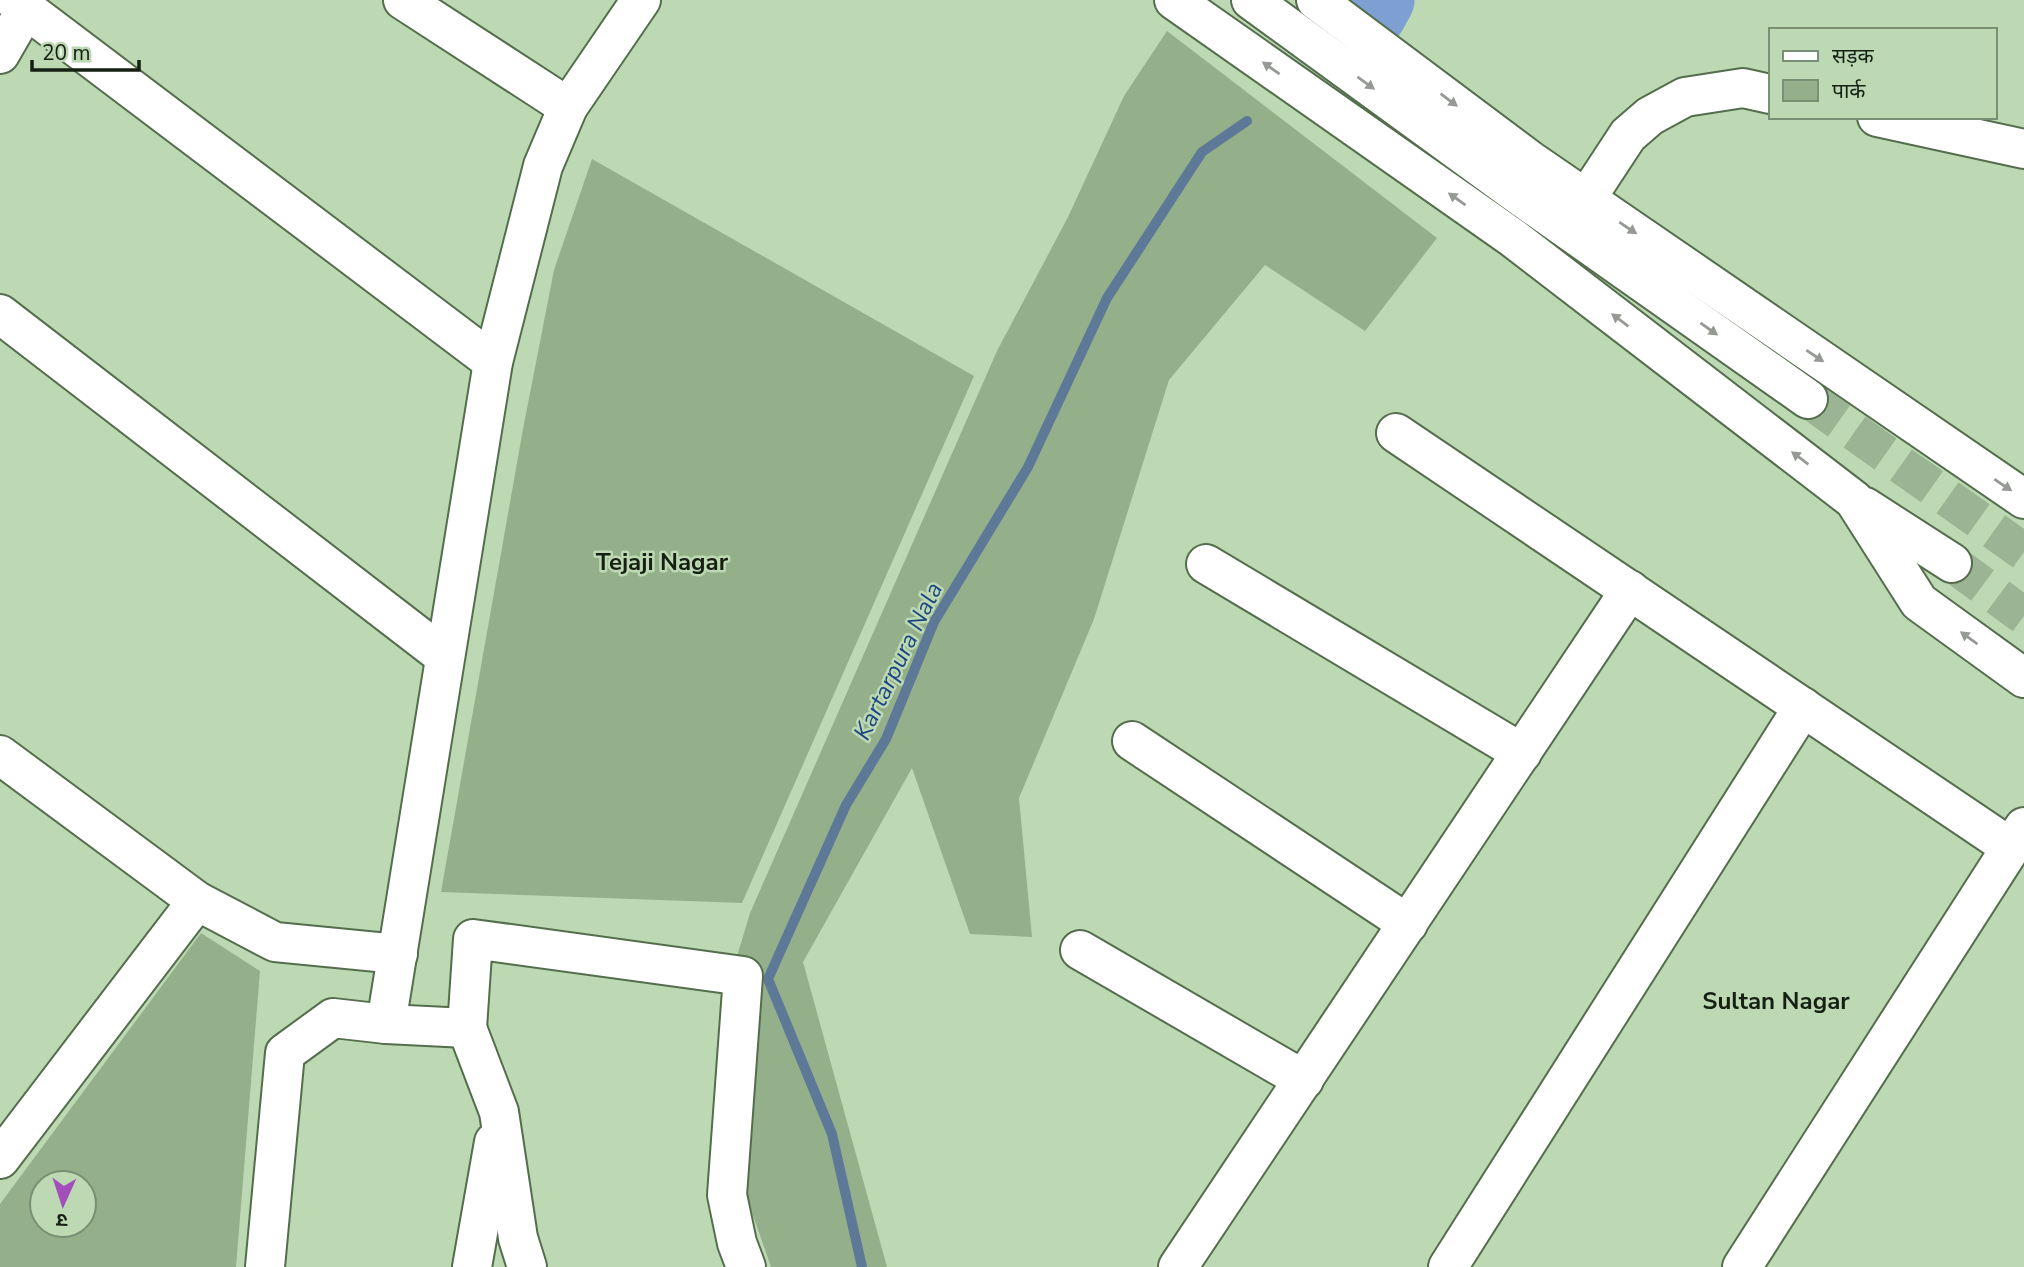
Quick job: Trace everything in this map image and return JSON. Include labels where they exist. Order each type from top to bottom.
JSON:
[{"type":"street","points":[[403,0],[568,107]]},
{"type":"street","points":[[386,1024],[493,362],[543,166],[568,107],[641,0]]},
{"type":"street","points":[[1174,0],[1513,238],[1854,500],[1952,563]]},
{"type":"street","points":[[1251,0],[1522,176],[1586,199],[2024,499]]},
{"type":"street","points":[[1316,0],[1522,176],[1808,399]]},
{"type":"street","points":[[0,54],[20,4],[493,362]]},
{"type":"street","points":[[1586,199],[1628,135],[1650,116],[1685,97],[1743,88],[1769,94]]},
{"type":"street","points":[[1886,119],[2024,149]]},
{"type":"street","points":[[0,314],[444,656]]},
{"type":"street","points":[[1396,433],[1802,707],[2017,837],[1742,1267]]},
{"type":"street","points":[[1854,500],[1919,602],[2024,678]]},
{"type":"street","points":[[1206,564],[1522,753]]},
{"type":"street","points":[[1178,1267],[1630,590]]},
{"type":"street","points":[[1448,1267],[1802,707]]},
{"type":"street","points":[[1132,741],[1408,923]]},
{"type":"street","points":[[0,755],[197,901],[275,942],[398,954]]},
{"type":"street","points":[[0,1159],[197,901]]},
{"type":"street","points":[[527,1267],[518,1238],[499,1112],[467,1028],[473,939],[743,976],[727,1195],[737,1243],[746,1267]]},
{"type":"street","points":[[1080,950],[1304,1080]]},
{"type":"street","points":[[265,1267],[285,1053],[333,1018],[467,1028]]},
{"type":"street","points":[[472,1267],[499,1112]]},
{"type":"green space","points":[[1167,31],[1437,238],[1365,331],[1265,265],[1169,380],[1094,619],[1019,798],[1032,937],[970,934],[912,768],[803,962],[887,1267],[771,1267],[748,1201],[738,953],[750,913],[997,351],[1068,217],[1124,96]]},
{"type":"green space","points":[[592,159],[974,376],[742,903],[441,892],[554,270]]},
{"type":"green space","points":[[201,933],[260,971],[236,1267],[0,1267],[0,1204]]},
{"type":"waterway","points":[[1373,16],[1382,0]]},
{"type":"waterway","name":"Kartarpura Nala","points":[[862,1267],[832,1134],[768,979],[846,805],[886,739],[934,622],[1028,467],[1107,298],[1202,152],[1247,121]]},
{"type":"tunnel","points":[[1808,399],[2024,552]]},
{"type":"tunnel","points":[[1952,563],[2024,616]]},
{"type":"district","name":"Tejaji Nagar","points":[[662,562]]},
{"type":"district","name":"Sultan Nagar","points":[[1776,1001]]}]
